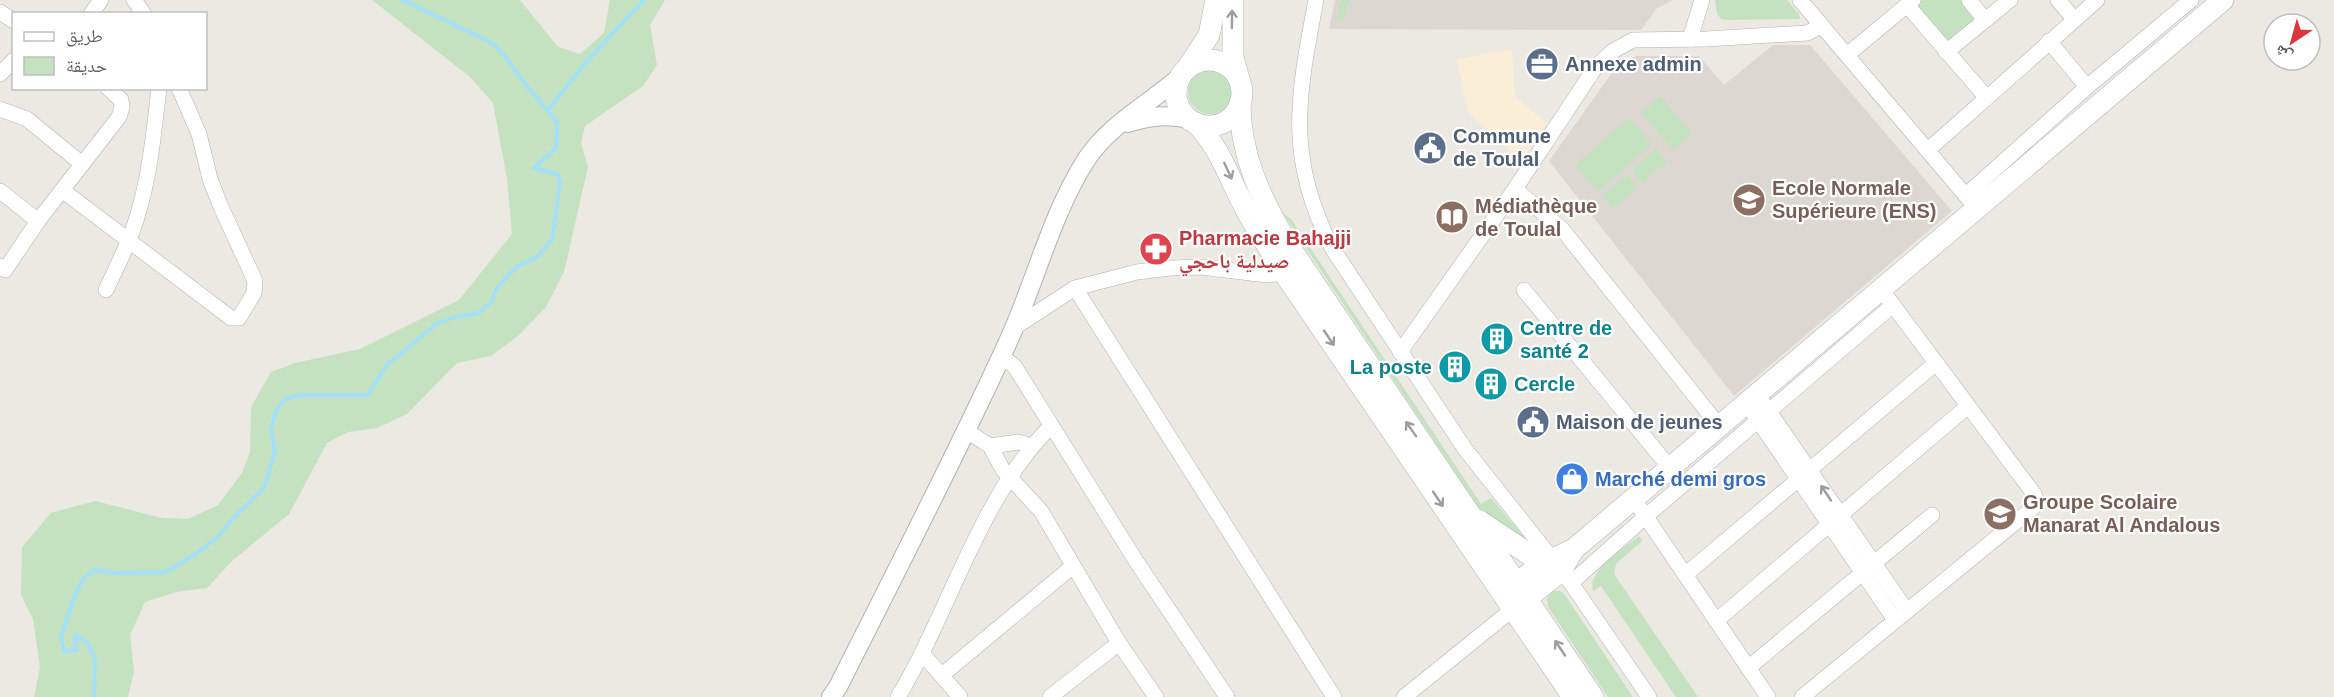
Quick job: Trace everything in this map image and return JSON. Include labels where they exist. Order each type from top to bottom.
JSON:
[{"type":"main road","points":[[1216,0],[1209,35],[1184,71],[1176,94],[1178,104],[1212,140],[1245,208],[1284,273],[1515,597],[1593,697]]},
{"type":"main road","points":[[1233,0],[1233,57],[1239,80]]},
{"type":"main road","points":[[1515,597],[1558,569],[1574,549],[1719,426],[1758,407],[1887,297],[1971,202],[2223,0]]},
{"type":"main road","points":[[1184,71],[1207,60],[1217,61],[1234,71],[1242,87],[1240,125],[1245,150],[1255,183],[1267,209],[1287,243],[1468,513],[1573,697]]},
{"type":"main road","points":[[1193,121],[1217,124],[1227,120],[1235,113],[1240,103]]},
{"type":"main road","points":[[1468,513],[1536,559],[1558,569]]},
{"type":"street","points":[[1316,0],[1299,108],[1298,133],[1307,186],[1320,225],[1332,248],[1465,449],[1558,569],[1649,697]]},
{"type":"street","points":[[1690,39],[1702,0]]},
{"type":"street","points":[[1970,0],[1984,20]]},
{"type":"street","points":[[1946,52],[2010,0]]},
{"type":"street","points":[[2058,0],[2074,19]]},
{"type":"street","points":[[1928,150],[2097,0]]},
{"type":"street","points":[[1806,2],[1821,26],[1971,202],[2087,87],[2191,0]]},
{"type":"street","points":[[1846,55],[1910,2],[1946,52],[1986,97]]},
{"type":"street","points":[[1400,352],[1515,189],[1595,68],[1613,51],[1633,40],[1807,33],[1821,26]]},
{"type":"street","points":[[2049,41],[2087,87]]},
{"type":"street","points":[[0,74],[12,62]]},
{"type":"street","points":[[831,697],[1002,356],[1044,250],[1072,186],[1087,159],[1105,137],[1184,71]]},
{"type":"street","points":[[0,266],[5,270],[62,190],[119,117],[122,107],[121,100],[110,90]]},
{"type":"street","points":[[106,290],[130,240],[145,187],[159,90]]},
{"type":"street","points":[[62,190],[231,318],[239,318],[254,293],[255,281],[221,207],[210,179],[199,134],[180,90]]},
{"type":"street","points":[[0,109],[27,119],[82,164]]},
{"type":"street","points":[[1120,124],[1169,115],[1193,121]]},
{"type":"street","points":[[1515,189],[1562,229],[1719,426]]},
{"type":"street","points":[[0,192],[39,221]]},
{"type":"street","points":[[1015,327],[1075,288],[1137,272],[1201,267],[1267,275],[1284,273]]},
{"type":"street","points":[[1075,288],[1334,697]]},
{"type":"street","points":[[1524,290],[1670,468]]},
{"type":"street","points":[[1802,697],[2036,503],[2034,494],[1887,297]]},
{"type":"street","points":[[1002,356],[1015,367],[1136,561],[1227,697]]},
{"type":"street","points":[[1685,575],[1936,363]]},
{"type":"street","points":[[1716,621],[1968,406]]},
{"type":"street","points":[[1558,569],[1645,517],[1758,407],[1901,615]]},
{"type":"street","points":[[898,697],[957,578],[1010,479],[1031,446],[1051,426]]},
{"type":"street","points":[[965,430],[990,446],[1003,471],[1041,511],[1119,643],[1156,697]]},
{"type":"street","points":[[990,446],[1019,442],[1031,446]]},
{"type":"street","points":[[1633,499],[1768,697]]},
{"type":"street","points":[[1748,668],[1932,515]]},
{"type":"street","points":[[942,675],[1073,567]]},
{"type":"street","points":[[1404,697],[1515,597]]},
{"type":"street","points":[[1050,697],[1119,643]]},
{"type":"street","points":[[922,652],[960,697]]},
{"type":"shaded area","points":[[1335,0],[1674,0],[1657,8],[1641,30],[1329,29]]},
{"type":"shaded area","points":[[1773,45],[1810,45],[1952,211],[1734,396],[1549,161],[1619,63],[1637,56],[1699,56],[1724,85]]},
{"type":"shaded area","points":[[1512,49],[1515,97],[1547,123],[1521,161],[1467,111],[1457,59]]},
{"type":"green space","points":[[372,0],[520,0],[558,47],[580,54],[604,33],[610,0],[665,0],[650,25],[657,65],[643,86],[585,126],[581,143],[588,167],[564,272],[546,307],[519,335],[491,356],[457,363],[407,414],[377,428],[348,432],[327,443],[289,514],[232,561],[207,588],[176,592],[145,602],[130,635],[134,672],[128,697],[34,697],[40,667],[33,619],[21,595],[22,547],[51,513],[95,501],[162,518],[188,519],[218,505],[242,473],[250,452],[251,407],[271,372],[295,363],[360,349],[459,300],[512,234],[507,179],[493,103],[470,77]]},
{"type":"green space","points":[[1341,0],[1349,0],[1344,20],[1337,18]]},
{"type":"green space","points":[[1715,0],[1787,0],[1799,14],[1800,19],[1721,19],[1717,14]]},
{"type":"green space","points":[[1922,0],[1967,0],[1981,17],[1947,45],[1915,7]]},
{"type":"green space","points":[[1210,70],[1225,77],[1232,92],[1225,107],[1210,114],[1195,107],[1188,92],[1195,77]]},
{"type":"green space","points":[[1660,96],[1692,134],[1673,150],[1641,113]]},
{"type":"green space","points":[[1629,118],[1652,144],[1598,191],[1575,165]]},
{"type":"green space","points":[[1656,149],[1667,162],[1642,183],[1632,171]]},
{"type":"green space","points":[[1627,175],[1637,187],[1613,209],[1602,196]]},
{"type":"green space","points":[[1282,212],[1291,219],[1481,504],[1491,498],[1537,552],[1489,519],[1479,508]]},
{"type":"green space","points":[[1639,536],[1642,541],[1616,564],[1614,574],[1698,697],[1676,697],[1601,586],[1593,591],[1593,583],[1601,568],[1616,553]]},
{"type":"green space","points":[[1554,591],[1560,591],[1565,595],[1633,697],[1608,697],[1548,607],[1547,597]]},
{"type":"waterway","points":[[94,697],[95,659],[88,643],[75,635],[76,650],[64,651],[61,637],[75,595],[83,579],[94,570],[118,573],[166,572],[194,555],[219,536],[232,519],[264,488],[275,452],[271,429],[276,410],[285,399],[301,395],[368,395],[386,366],[436,324],[478,313],[492,302],[495,291],[509,274],[518,266],[537,257],[552,240],[560,184],[558,174],[534,168],[556,148],[557,122],[506,57],[492,43],[403,0]]},
{"type":"waterway","points":[[548,110],[587,61],[644,0]]},
{"type":"place","name":"Annexe admin","points":[[1542,64]]},
{"type":"place","name":"Commune de Toulal","points":[[1430,148]]},
{"type":"place","name":"Ecole Normale Supérieure (ENS)","points":[[1749,200]]},
{"type":"place","name":"Médiathèque de Toulal","points":[[1452,217]]},
{"type":"place","name":"Pharmacie Bahajji صيدلية باحجي","points":[[1156,249]]},
{"type":"place","name":"Centre de santé 2","points":[[1497,339]]},
{"type":"place","name":"La poste","points":[[1455,367]]},
{"type":"place","name":"Cercle","points":[[1491,384]]},
{"type":"place","name":"Maison de jeunes","points":[[1533,422]]},
{"type":"place","name":"Marché demi gros","points":[[1572,479]]},
{"type":"place","name":"Groupe Scolaire Manarat Al Andalous","points":[[2000,514]]}]
